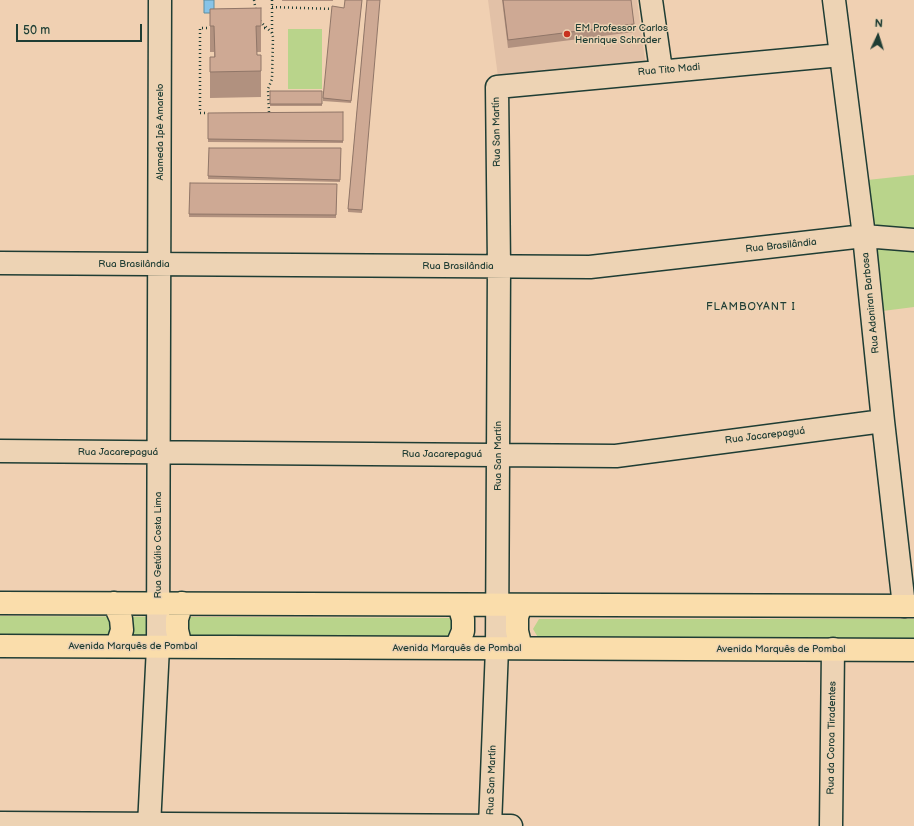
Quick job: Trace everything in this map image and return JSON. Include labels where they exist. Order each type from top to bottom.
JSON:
[{"type":"main road","points":[[0,603],[909,606]]},
{"type":"main road","points":[[114,603],[121,620],[122,630],[117,646]]},
{"type":"main road","points":[[181,646],[177,630],[177,620],[182,603]]},
{"type":"main road","points":[[456,648],[463,630],[463,619],[460,605]]},
{"type":"main road","points":[[521,605],[517,617],[516,632],[521,648]]},
{"type":"main road","name":"Avenida Marquês de Pombal","points":[[0,646],[914,650]]},
{"type":"street","name":"Alameda Ipê Amarelo","points":[[159,264],[160,0]]},
{"type":"street","points":[[651,0],[661,70]]},
{"type":"street","name":"Rua Adoniran Barbosa","points":[[834,0],[864,236],[882,421],[909,606]]},
{"type":"street","name":"Rua Tito Madi","points":[[497,87],[661,70],[841,55]]},
{"type":"street","name":"Rua San Martín","points":[[490,826],[497,648],[499,266],[497,87]]},
{"type":"street","name":"Rua Brasilândia","points":[[0,264],[590,267],[864,236],[914,240]]},
{"type":"street","name":"Rua Getúlio Costa Lima","points":[[149,825],[158,647],[159,264]]},
{"type":"street","name":"Rua Jacarepaguá","points":[[0,451],[616,456],[882,421]]},
{"type":"street","name":"Rua da Coroa Tiradentes","points":[[831,826],[833,649]]},
{"type":"street","points":[[0,823],[511,826]]},
{"type":"path","points":[[254,0],[260,20],[272,33]]},
{"type":"path","points":[[268,113],[268,89],[272,79],[272,0]]},
{"type":"path","points":[[272,7],[341,9]]},
{"type":"path","points":[[205,113],[200,113],[200,28],[215,28]]},
{"type":"path","points":[[252,28],[267,28]]},
{"type":"shaded area","name":"EM Professor Carlos Henrique Schrader","points":[[488,0],[637,0],[646,67],[499,85]]},
{"type":"green space","points":[[288,29],[322,29],[322,89],[288,89]]},
{"type":"green space","points":[[914,175],[914,307],[875,312],[858,181]]},
{"type":"green space","points":[[0,616],[451,618],[458,629],[451,639],[0,637]]},
{"type":"green space","points":[[539,619],[914,619],[914,642],[539,639],[533,629]]},
{"type":"water","points":[[204,0],[214,0],[214,13],[204,13]]},
{"type":"building","points":[[345,0],[362,0],[351,101],[323,98],[332,6],[344,8]]},
{"type":"building","points":[[367,0],[380,0],[362,210],[348,209]]},
{"type":"building","points":[[503,0],[631,0],[634,24],[508,40]]},
{"type":"building","points":[[261,8],[261,26],[256,26],[257,55],[261,55],[261,71],[210,72],[210,57],[215,57],[214,26],[210,26],[210,9]]},
{"type":"building","points":[[270,91],[322,91],[322,104],[270,104]]},
{"type":"building","points":[[343,112],[343,141],[208,139],[208,113]]},
{"type":"building","points":[[209,148],[341,148],[340,180],[208,176]]},
{"type":"building","points":[[190,183],[337,184],[336,215],[189,214]]},
{"type":"place","name":"EM Professor Carlos Henrique Schrader","points":[[567,34]]},
{"type":"district","name":"FLAMBOYANT I","points":[[751,307]]}]
